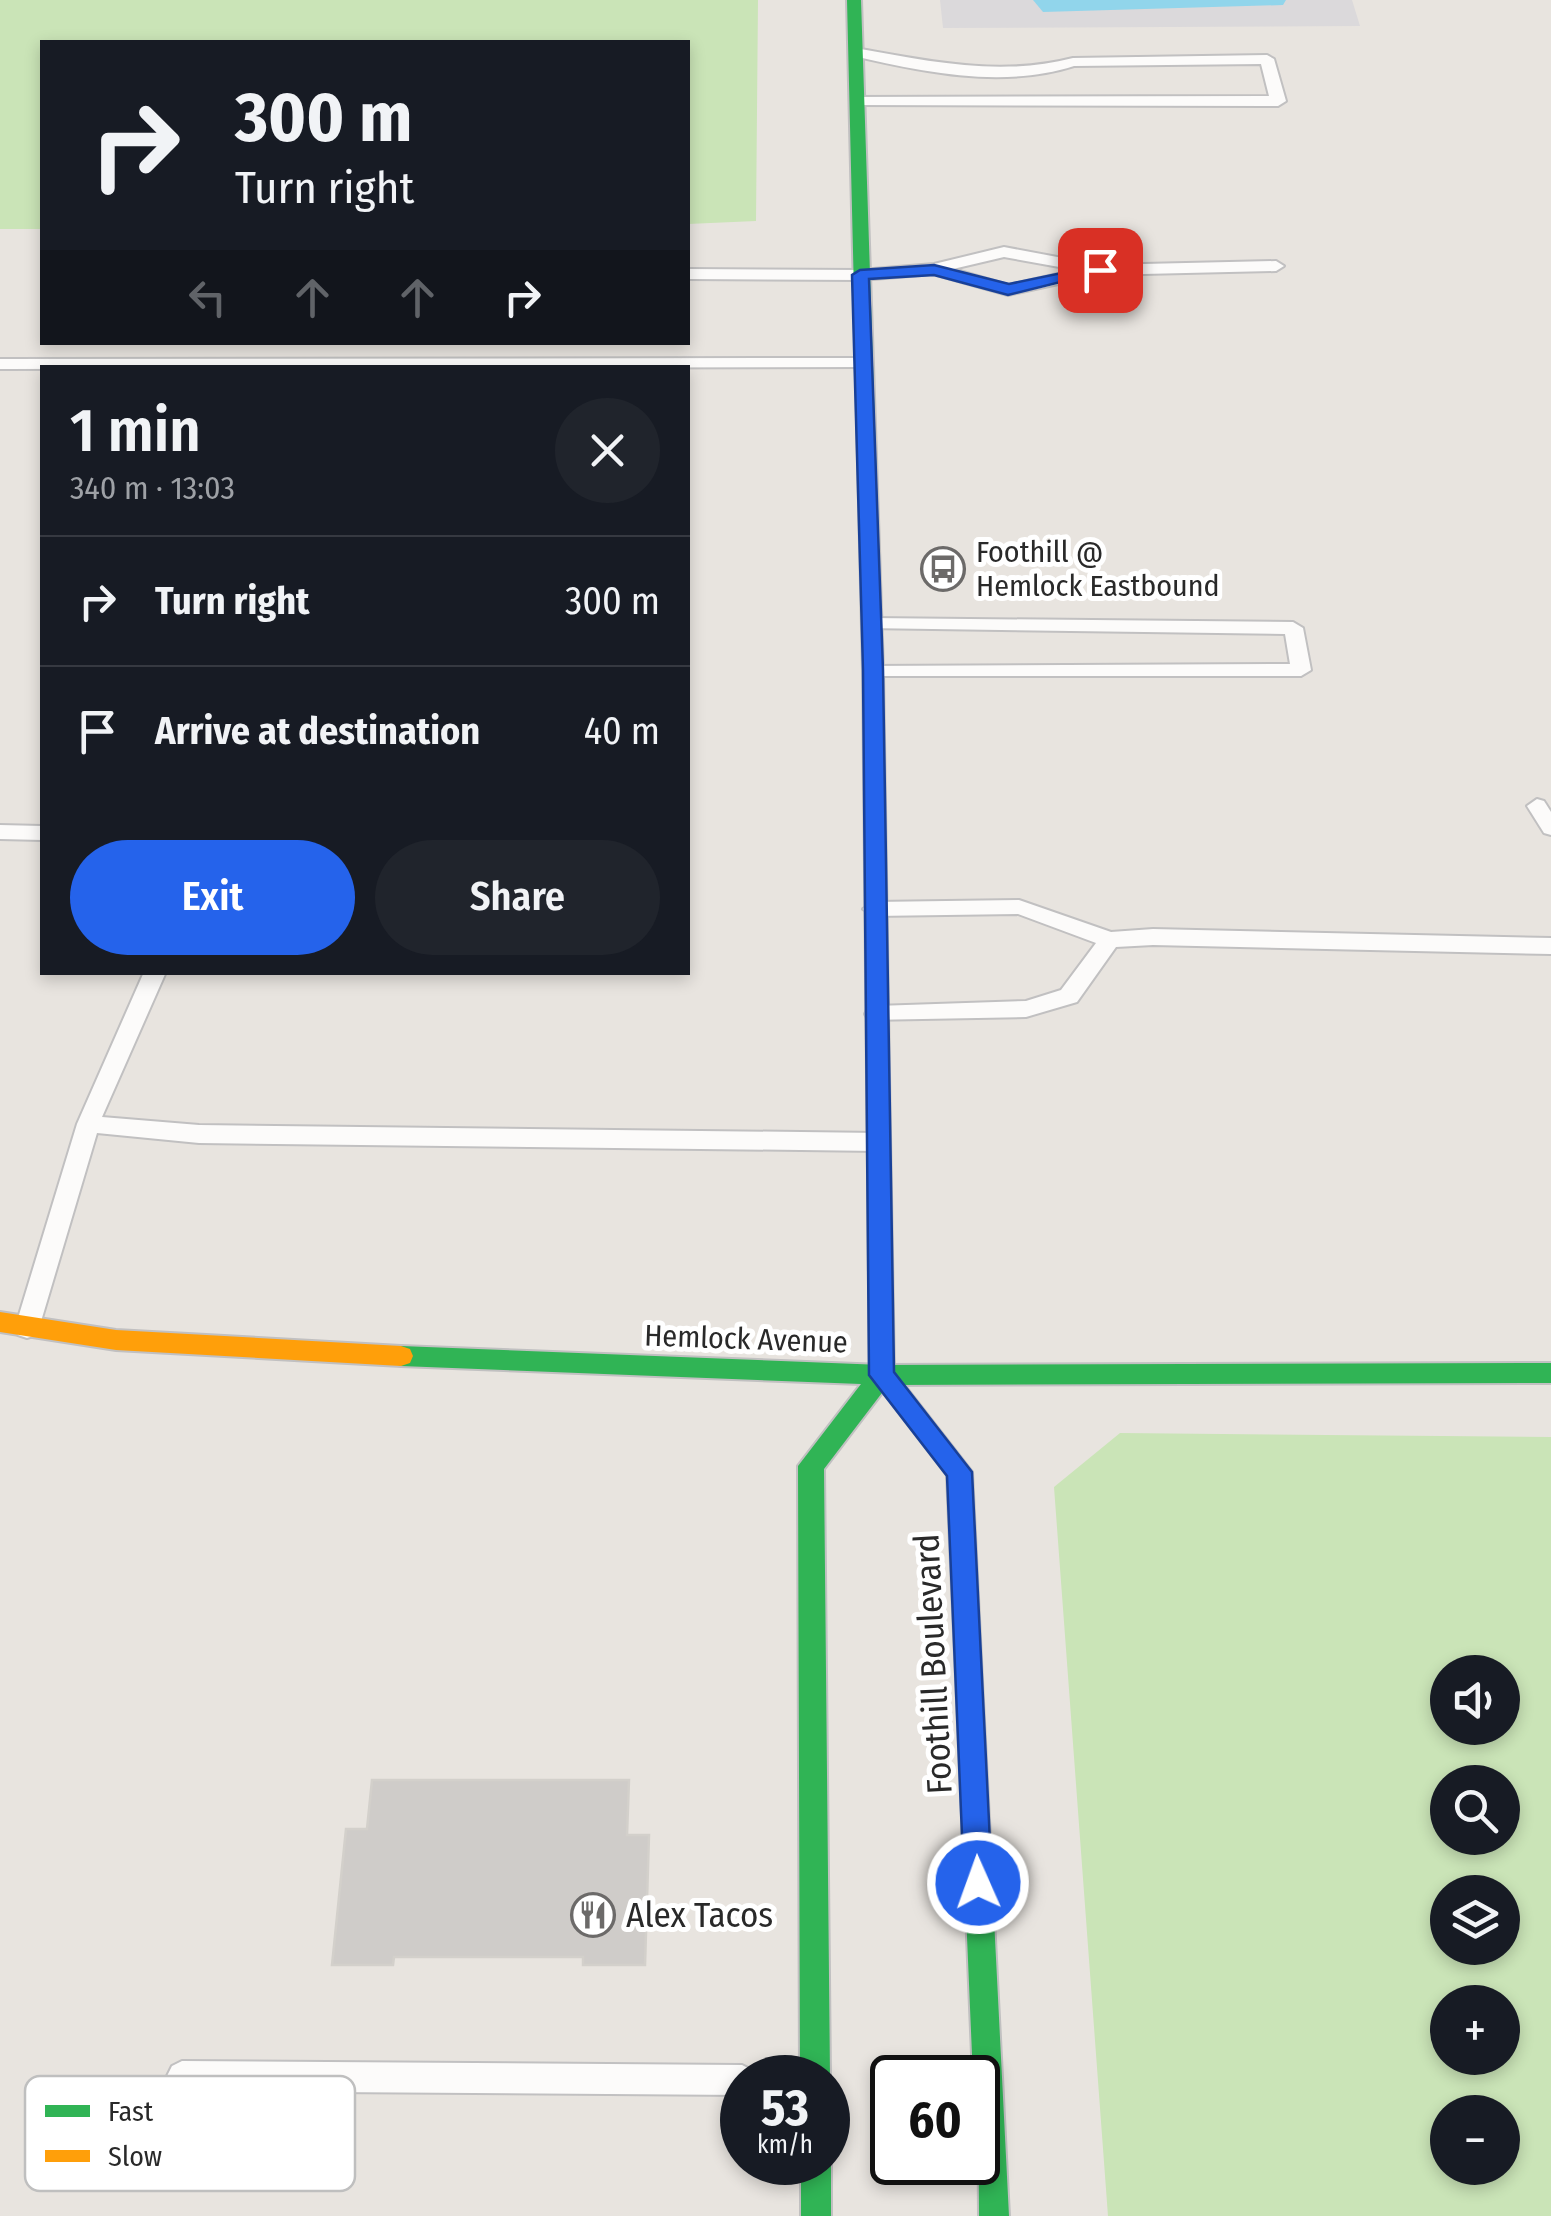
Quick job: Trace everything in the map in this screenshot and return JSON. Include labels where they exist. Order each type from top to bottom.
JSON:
[{"type":"main road","points":[[815,2055],[811,1466],[882,1375],[873,670],[854,0]]},
{"type":"main road","name":"Hemlock Avenue","points":[[0,1322],[116,1340],[254,1350],[882,1375],[1551,1373]]},
{"type":"main road","name":"Foothill Boulevard","points":[[882,1375],[959,1472],[994,2216]]},
{"type":"main road","points":[[816,2185],[816,2216]]},
{"type":"lane","points":[[855,52],[966,70],[1051,72],[1073,62],[1267,59],[1278,101],[856,100]]},
{"type":"lane","points":[[690,274],[860,275],[934,270],[1004,252],[1100,270]]},
{"type":"lane","points":[[934,270],[1008,290],[1100,270],[1276,266]]},
{"type":"lane","points":[[0,364],[863,363]]},
{"type":"lane","points":[[871,624],[1293,628],[1302,670],[873,670]]},
{"type":"lane","points":[[1537,806],[1551,828]]},
{"type":"lane","points":[[0,832],[40,833]]},
{"type":"lane","points":[[874,909],[1020,907],[1110,940],[1153,937],[1551,946]]},
{"type":"lane","points":[[876,1014],[1026,1008],[1069,996],[1110,940]]},
{"type":"lane","points":[[27,1328],[88,1124],[154,975]]},
{"type":"lane","points":[[88,1124],[199,1134],[879,1142]]},
{"type":"lane","points":[[355,2077],[720,2080]]},
{"type":"shaded area","points":[[940,0],[1352,0],[1360,26],[943,28]]},
{"type":"green space","points":[[0,0],[758,0],[756,221],[690,224],[690,40],[40,40],[40,229],[0,229]]},
{"type":"green space","points":[[1120,1433],[1551,1437],[1551,2216],[1108,2216],[1054,1487]]},
{"type":"water","points":[[1033,0],[1286,0],[1283,5],[1043,12]]},
{"type":"building","points":[[372,1780],[629,1780],[627,1835],[649,1835],[645,1965],[583,1965],[583,1957],[394,1957],[393,1965],[332,1965],[346,1829],[367,1829]]},
{"type":"traffic: fast","points":[[854,0],[873,670],[878,1075]]},
{"type":"traffic: fast","points":[[401,1356],[882,1375],[1551,1373]]},
{"type":"traffic: fast","points":[[815,2055],[811,1466],[882,1375]]},
{"type":"traffic: fast","points":[[970,1701],[994,2216]]},
{"type":"traffic: fast","points":[[816,2185],[816,2216]]},
{"type":"traffic: slow","points":[[878,1075],[882,1375],[959,1472],[970,1701]]},
{"type":"traffic: slow","points":[[0,1322],[116,1340],[401,1356]]},
{"type":"place","name":"Foothill @ Hemlock Eastbound","points":[[943,569]]},
{"type":"place","name":"Alex Tacos","points":[[593,1915]]},
{"type":"route","points":[[978,1883],[959,1472],[882,1375],[873,670],[860,275],[934,270],[1008,290],[1100,270]]}]
